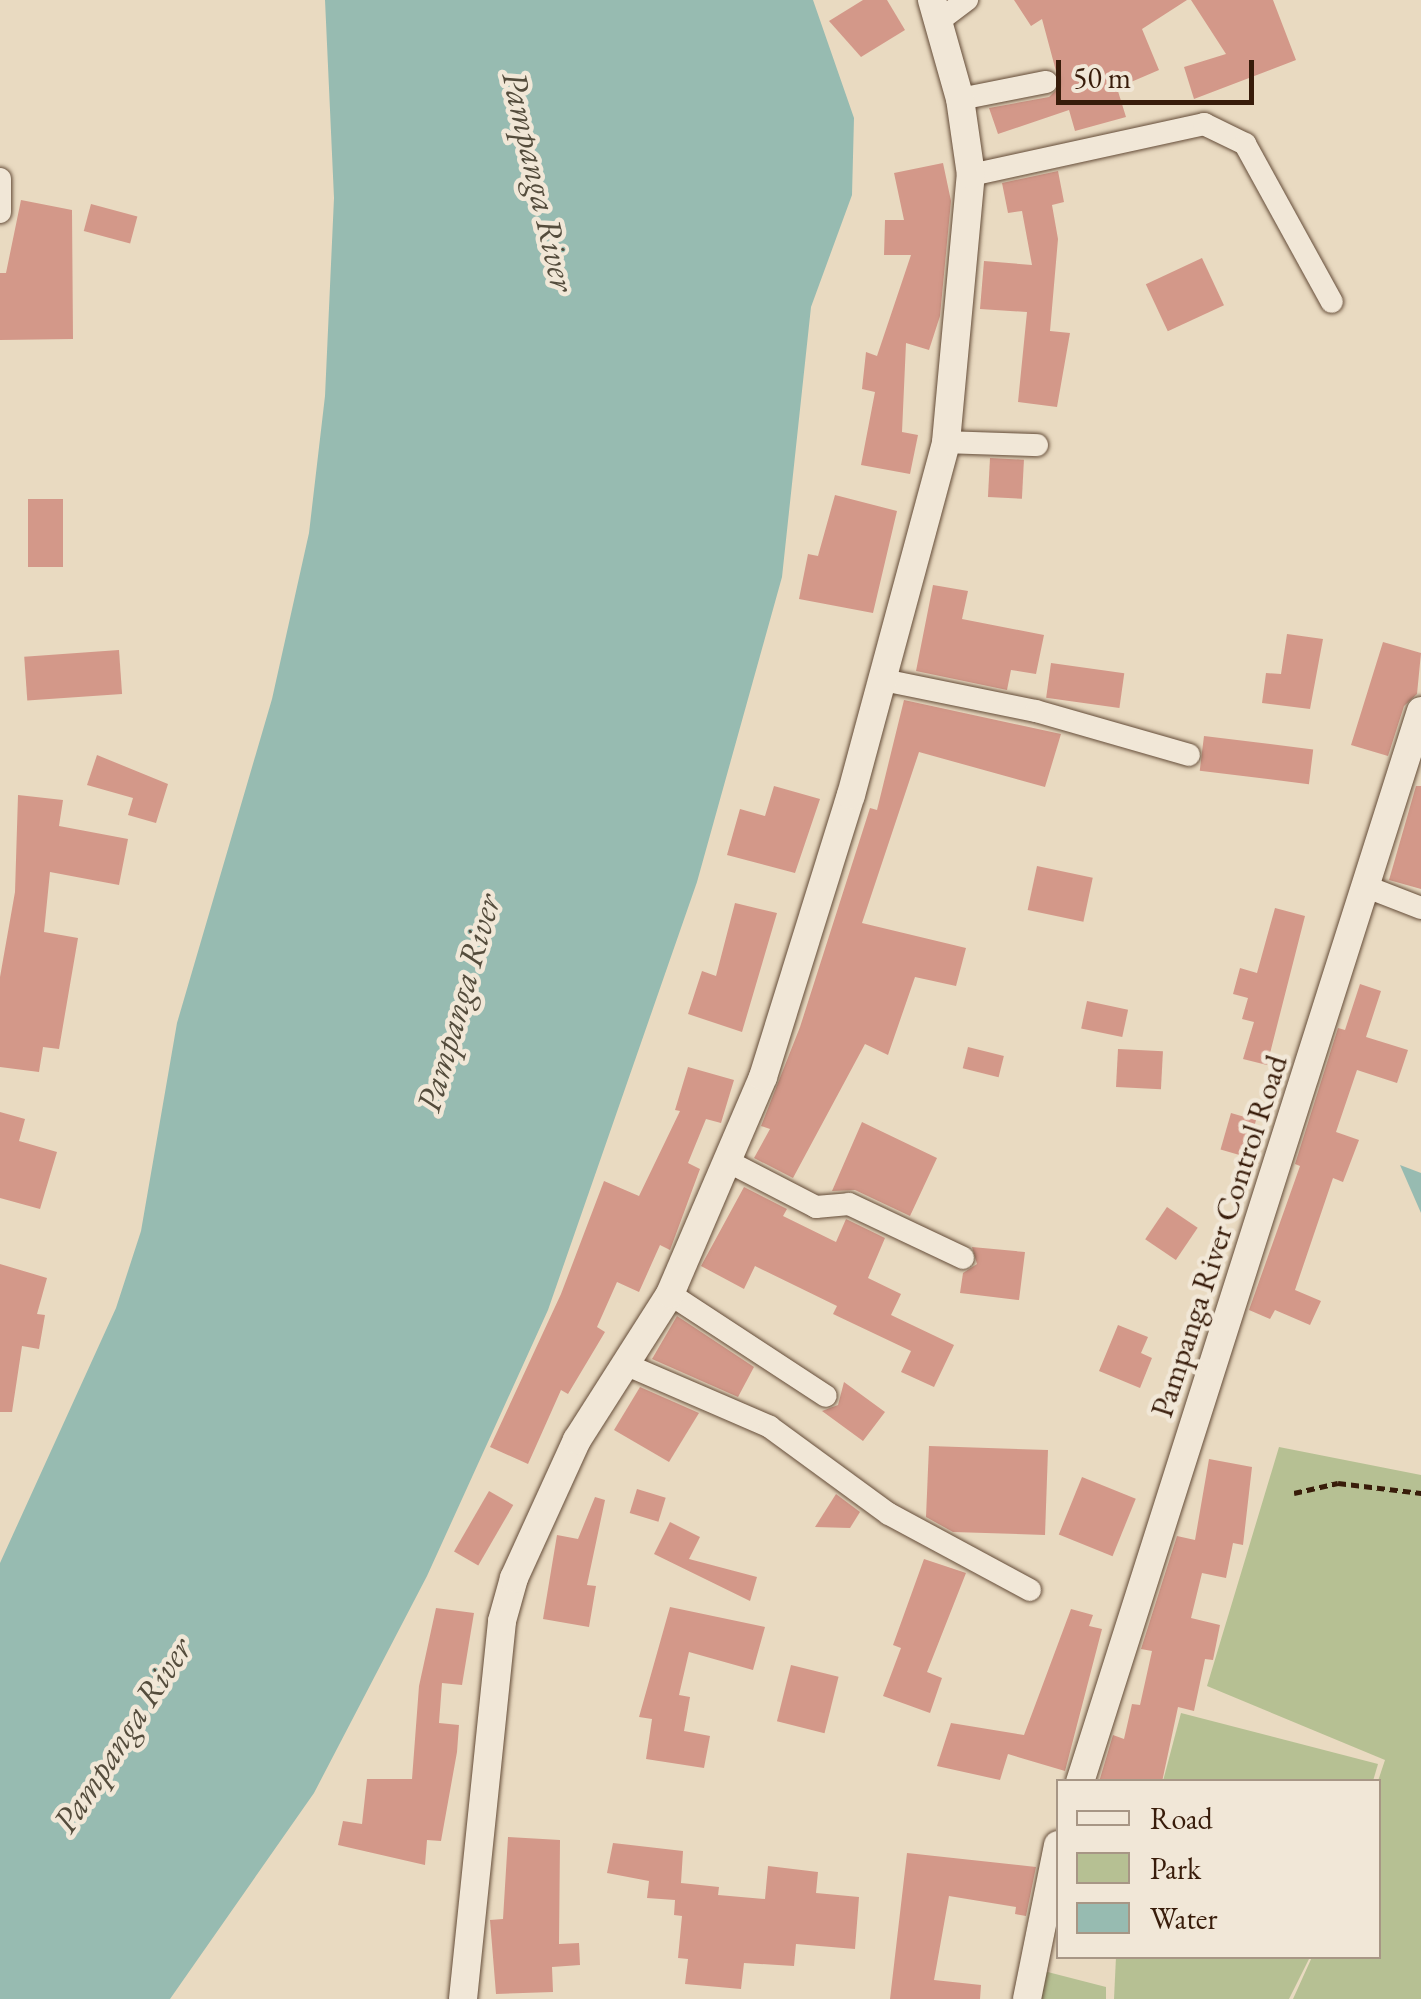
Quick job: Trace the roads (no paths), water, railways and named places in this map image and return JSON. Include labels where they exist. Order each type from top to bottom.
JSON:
[{"type":"street","points":[[462,1999],[502,1621],[539,1514],[670,1294],[730,1162],[780,1024],[884,680],[946,442],[971,175],[960,99],[936,10],[967,0]]},
{"type":"street","points":[[960,99],[1046,82]]},
{"type":"street","points":[[971,175],[1204,124],[1245,144],[1332,302]]},
{"type":"street","points":[[0,178],[0,212]]},
{"type":"street","points":[[946,442],[1037,446]]},
{"type":"street","points":[[884,680],[1036,711],[1189,755]]},
{"type":"street","name":"Pampanga River Control Road","points":[[1081,1779],[1421,711]]},
{"type":"street","points":[[1367,888],[1421,908]]},
{"type":"street","points":[[730,1162],[816,1207],[849,1204],[963,1258]]},
{"type":"street","points":[[670,1294],[826,1396]]},
{"type":"street","points":[[627,1365],[770,1428],[889,1514],[1030,1590]]},
{"type":"street","points":[[1028,1999],[1056,1856]]},
{"type":"water","name":"Pampanga River","points":[[325,0],[813,0],[854,118],[852,195],[811,307],[782,577],[697,882],[548,1310],[427,1576],[314,1793],[170,1999],[0,1999],[0,1563],[116,1308],[141,1231],[177,1023],[272,699],[309,533],[325,396],[334,198]]},
{"type":"water","points":[[1400,1165],[1421,1173],[1421,1213]]}]
